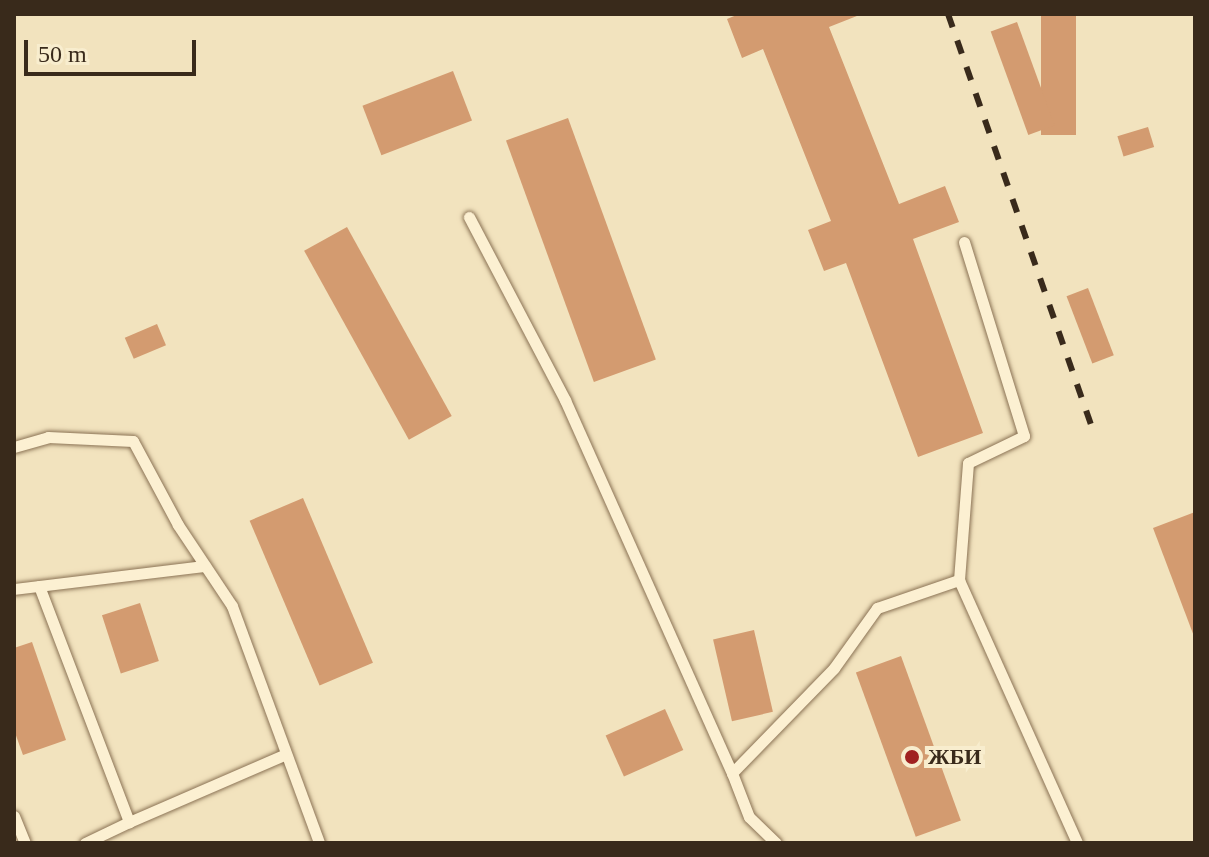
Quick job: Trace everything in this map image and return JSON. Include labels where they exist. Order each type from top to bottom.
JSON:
[{"type":"lane","points":[[469,217],[565,400],[749,817],[776,843]]},
{"type":"lane","points":[[964,242],[1024,436],[968,463],[959,580],[1077,843]]},
{"type":"lane","points":[[14,447],[48,437],[133,441],[205,566],[232,606],[319,843]]},
{"type":"lane","points":[[14,589],[205,566]]},
{"type":"lane","points":[[732,773],[834,668],[877,608],[959,580]]},
{"type":"lane","points":[[39,586],[129,822]]},
{"type":"lane","points":[[89,842],[286,754]]},
{"type":"lane","points":[[14,816],[25,843]]},
{"type":"building","points":[[739,14],[862,14],[829,27],[899,204],[945,186],[959,222],[913,239],[983,433],[918,457],[846,263],[824,271],[808,230],[831,221],[763,49],[742,58],[727,19]]},
{"type":"building","points":[[1041,14],[1076,14],[1076,135],[1041,135]]},
{"type":"building","points":[[1017,22],[1055,125],[1028,135],[991,32]]},
{"type":"building","points":[[453,71],[472,120],[381,155],[362,106]]},
{"type":"building","points":[[568,118],[656,360],[594,382],[506,141]]},
{"type":"building","points":[[1148,127],[1154,147],[1124,156],[1117,136]]},
{"type":"building","points":[[347,227],[452,416],[409,440],[304,251]]},
{"type":"building","points":[[1088,288],[1114,355],[1092,363],[1067,296]]},
{"type":"building","points":[[157,324],[166,345],[134,359],[125,338]]},
{"type":"building","points":[[303,498],[373,663],[320,685],[250,521]]},
{"type":"building","points":[[1195,512],[1195,639],[1153,528]]},
{"type":"building","points":[[140,603],[159,661],[121,673],[102,615]]},
{"type":"building","points":[[754,630],[773,712],[732,721],[713,639]]},
{"type":"building","points":[[32,642],[66,740],[23,755],[14,730],[14,648]]},
{"type":"building","name":"ЖБИ","points":[[901,656],[961,820],[916,837],[856,672]]},
{"type":"building","points":[[665,709],[683,750],[624,777],[606,735]]},
{"type":"railway","points":[[948,14],[1094,433]]},
{"type":"place","name":"ЖБИ","points":[[912,757]]}]
